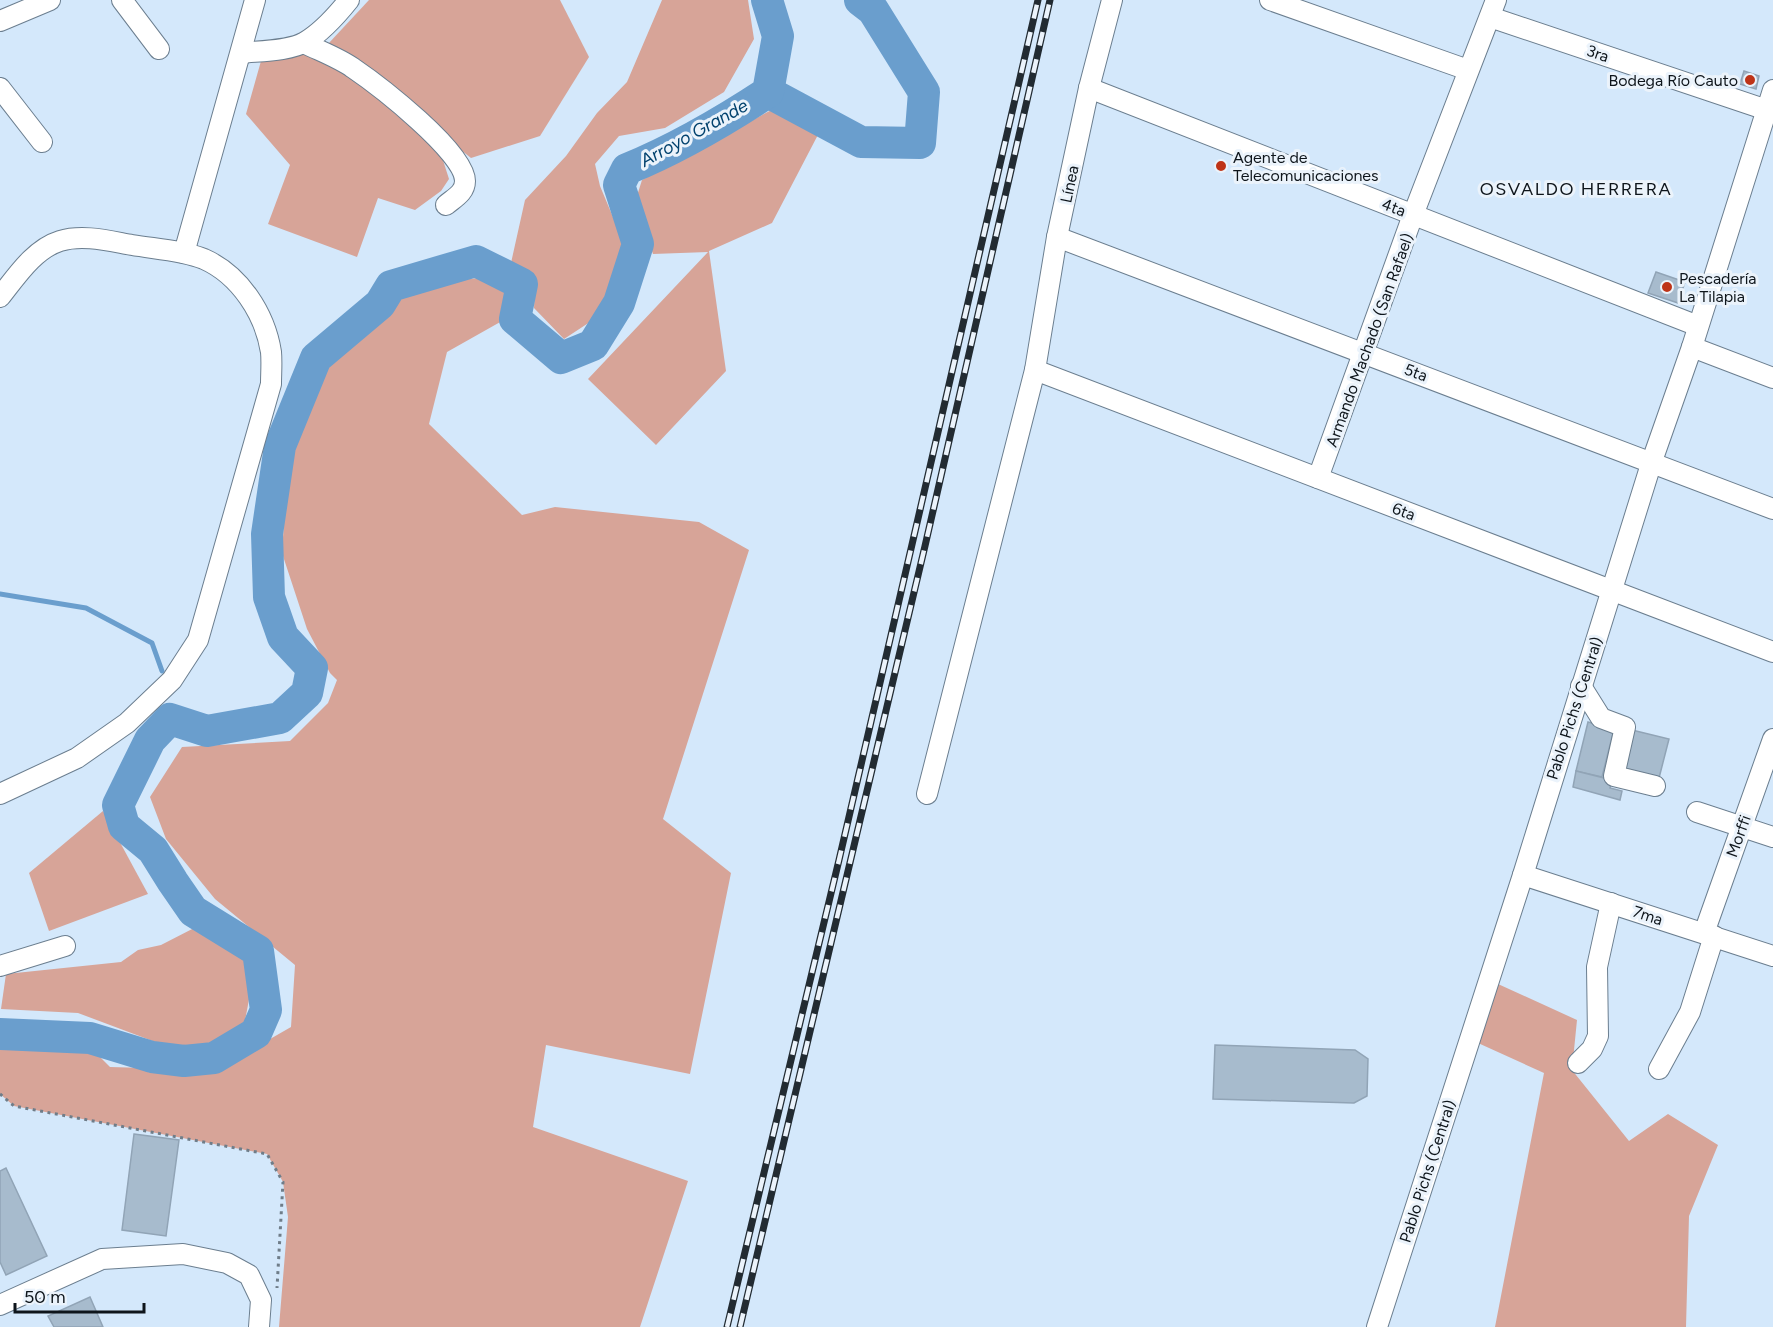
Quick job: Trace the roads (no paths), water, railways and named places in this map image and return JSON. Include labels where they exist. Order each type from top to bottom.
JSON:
[{"type":"street","points":[[0,21],[50,0]]},
{"type":"street","points":[[122,0],[159,49]]},
{"type":"street","points":[[184,254],[255,0]]},
{"type":"street","points":[[241,53],[278,49],[304,43],[337,15],[349,0]]},
{"type":"street","name":"Línea","points":[[927,794],[1035,370],[1058,237],[1089,88],[1112,0]]},
{"type":"street","points":[[1270,0],[1468,70]]},
{"type":"street","name":"Armando Machado (San Rafael)","points":[[1318,478],[1413,215],[1493,8]]},
{"type":"street","name":"3ra","points":[[1493,8],[1770,111]]},
{"type":"street","points":[[304,43],[352,67],[395,100],[439,139],[463,170],[465,182],[462,192],[446,205]]},
{"type":"street","points":[[0,88],[42,142]]},
{"type":"street","name":"4ta","points":[[1089,88],[1698,326]]},
{"type":"street","name":"Pablo Pichs (Central)","points":[[1377,1327],[1523,875],[1652,461],[1770,111],[1773,90]]},
{"type":"street","points":[[0,297],[38,254],[59,241],[83,237],[184,254],[203,259],[225,271],[246,294],[261,317],[271,352],[271,384],[198,640],[172,680],[127,723],[77,758],[0,794]]},
{"type":"street","name":"5ta","points":[[1058,237],[1652,461],[1773,509]]},
{"type":"street","points":[[1692,347],[1773,378]]},
{"type":"street","name":"6ta","points":[[1035,370],[1773,652]]},
{"type":"street","points":[[1581,686],[1601,718],[1625,727],[1614,776],[1655,786]]},
{"type":"street","name":"Morffi","points":[[1659,1069],[1690,1012],[1709,935],[1742,827],[1773,739]]},
{"type":"street","points":[[1697,812],[1773,837]]},
{"type":"street","name":"7ma","points":[[1523,875],[1773,956]]},
{"type":"street","points":[[1578,1063],[1592,1049],[1598,1036],[1597,967],[1611,903]]},
{"type":"street","points":[[0,966],[65,946]]},
{"type":"street","points":[[0,1305],[102,1259],[183,1254],[227,1263],[249,1275],[261,1300],[259,1327]]},
{"type":"waterway","name":"Arroyo Grande","points":[[0,1034],[90,1038],[152,1057],[184,1061],[214,1058],[256,1033],[266,1010],[258,951],[193,911],[153,850],[124,826],[118,805],[150,740],[170,719],[207,731],[280,718],[307,693],[312,668],[283,637],[269,597],[267,534],[280,446],[316,358],[380,304],[391,286],[476,261],[522,284],[515,319],[561,358],[593,345],[619,303],[638,244],[619,185],[627,169],[699,134],[768,92],[778,36],[767,0]]},
{"type":"waterway","name":"Arroyo Grande","points":[[768,92],[861,142],[920,143],[924,92],[873,10],[860,0]]},
{"type":"waterway","points":[[0,594],[86,608],[152,643],[162,671]]},
{"type":"railway","points":[[727,1327],[839,860],[1038,0]]},
{"type":"railway","points":[[740,1327],[925,546],[1050,0]]},
{"type":"place","name":"Bodega Río Cauto","points":[[1750,80]]},
{"type":"place","name":"Agente de Telecomunicaciones","points":[[1221,166]]},
{"type":"place","name":"Pescadería La Tilapia","points":[[1667,287]]},
{"type":"district","name":"OSVALDO HERRERA","points":[[1576,189]]}]
